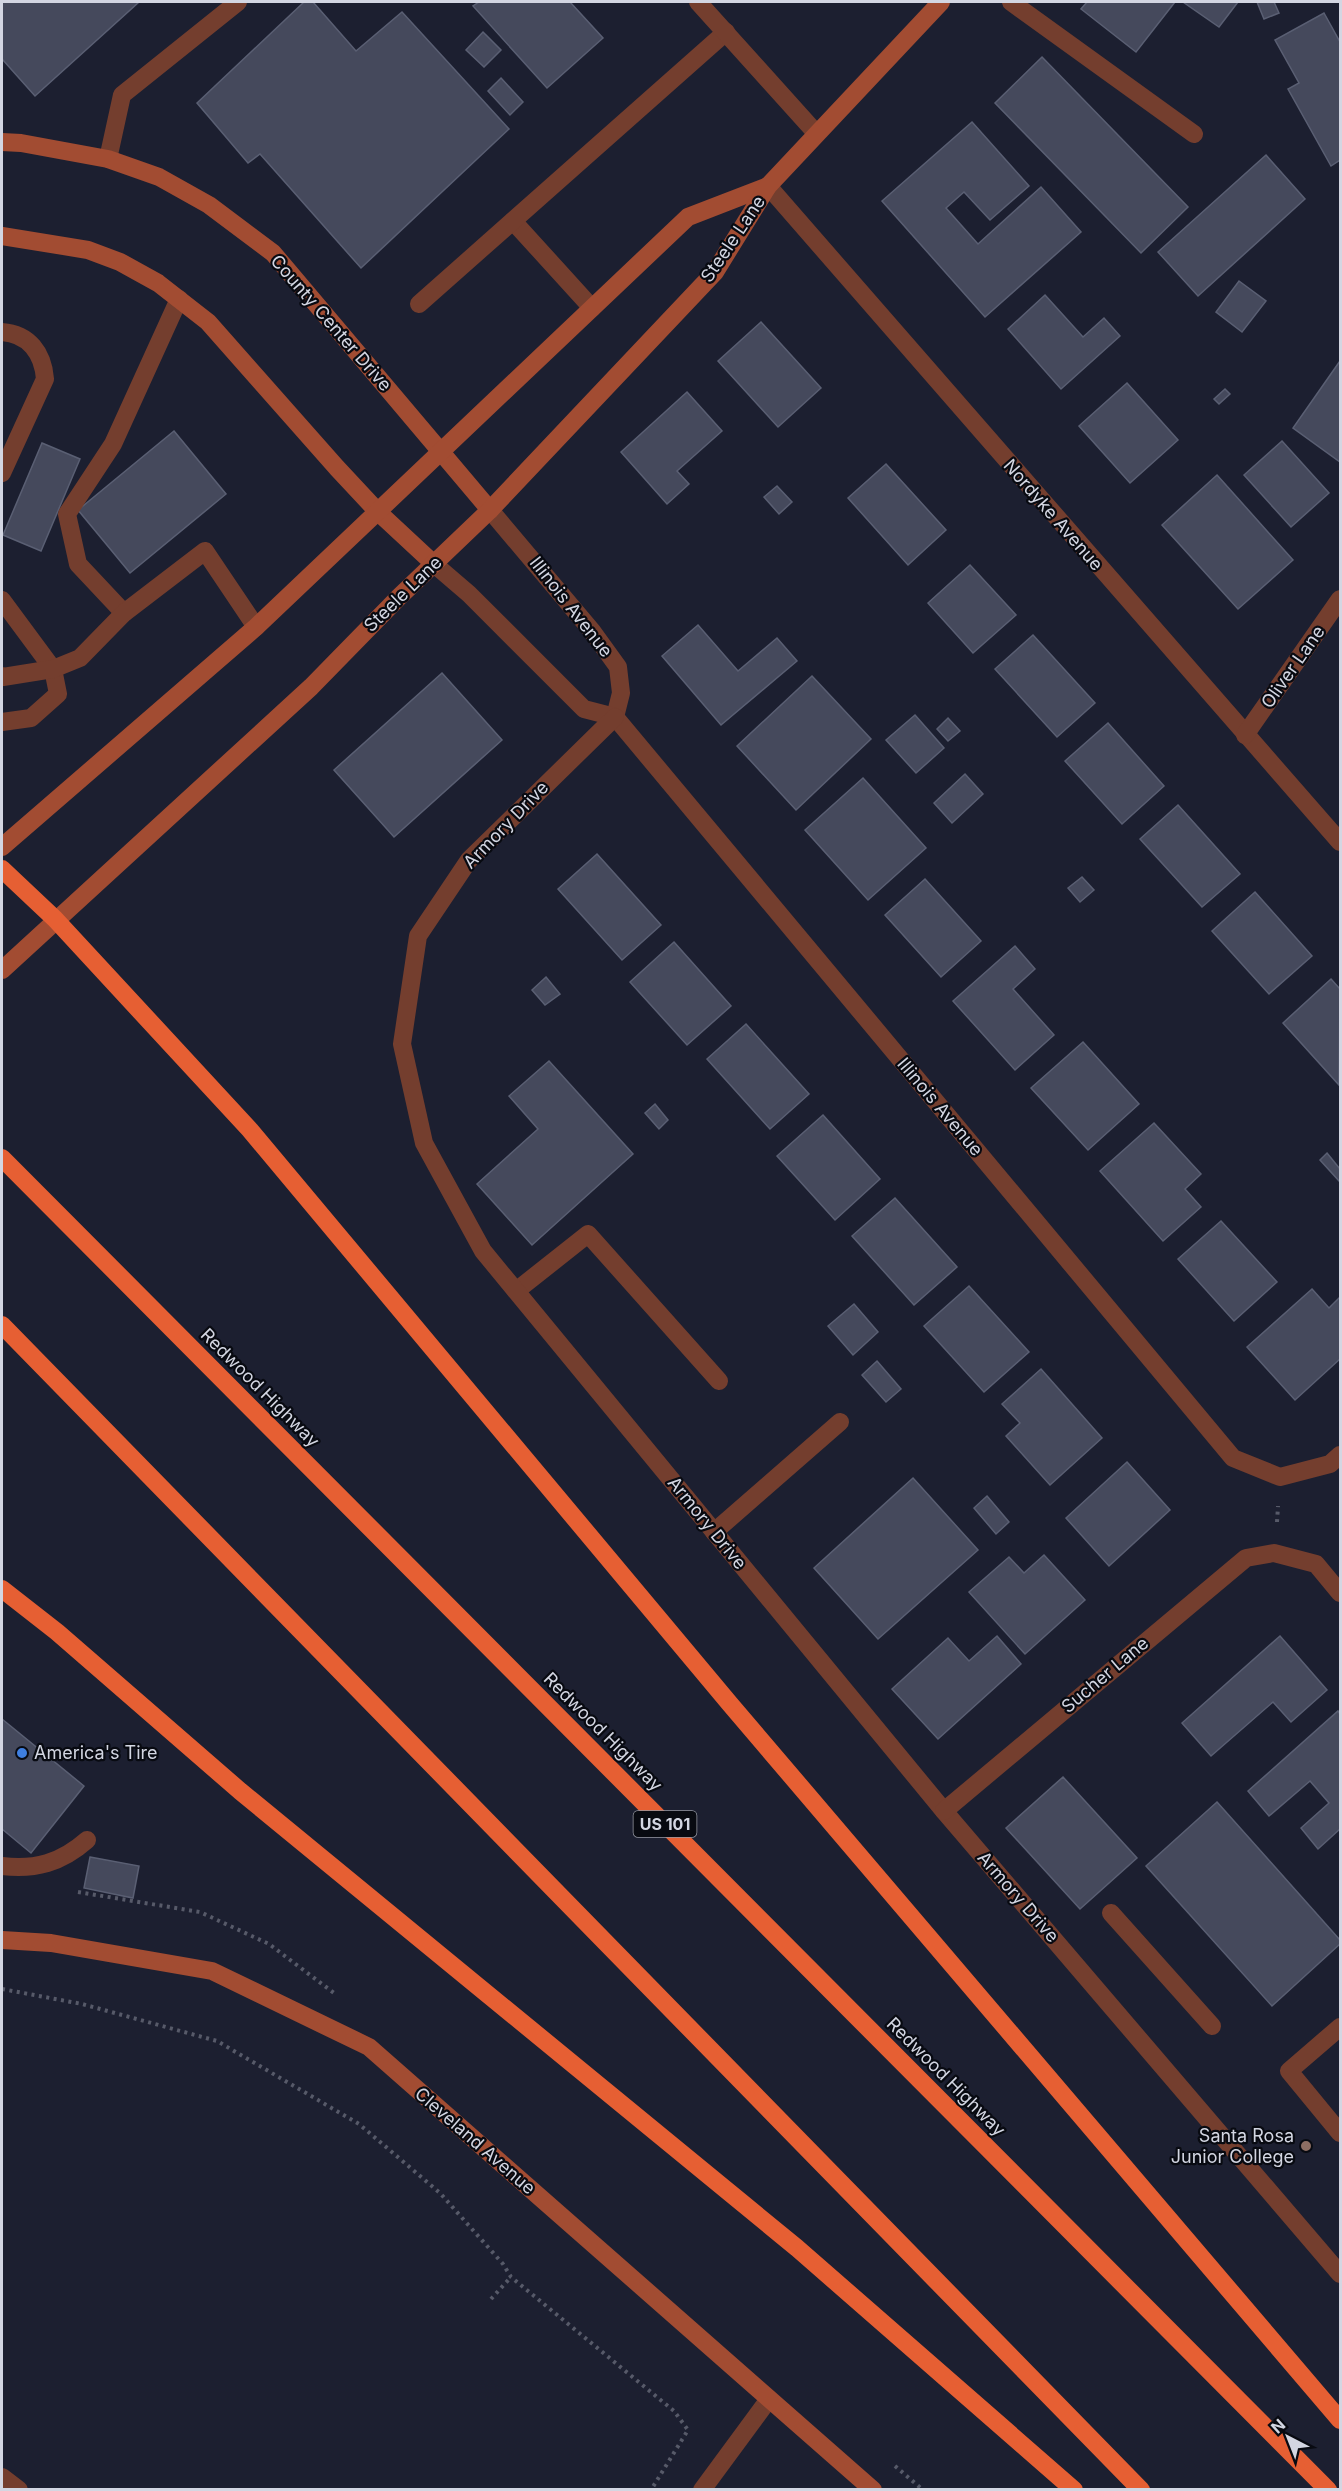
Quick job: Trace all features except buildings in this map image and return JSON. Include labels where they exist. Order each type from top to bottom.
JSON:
[{"type":"highway","points":[[2,869],[55,919],[250,1130],[730,1704],[1341,2420]]},
{"type":"highway","name":"Redwood Highway","points":[[2,1158],[1328,2490]]},
{"type":"highway","points":[[2,1326],[1141,2490]]},
{"type":"highway","points":[[2,1588],[57,1632],[240,1791],[797,2248],[1074,2490]]},
{"type":"main road","name":"Steele Lane","points":[[2,970],[55,919],[311,687],[399,597],[490,510],[715,272],[768,186],[941,2]]},
{"type":"main road","name":"County Center Drive","points":[[2,142],[21,143],[108,159],[159,177],[209,205],[273,254],[490,510]]},
{"type":"main road","name":"Steele Lane","points":[[2,847],[256,627],[688,217],[768,186]]},
{"type":"main road","points":[[2,236],[88,250],[120,262],[158,283],[208,322],[378,512],[434,564]]},
{"type":"main road","name":"Cleveland Avenue","points":[[2,1940],[51,1943],[212,1971],[369,2047],[873,2490]]},
{"type":"street","points":[[108,159],[122,95],[238,2]]},
{"type":"street","points":[[698,2],[816,133]]},
{"type":"street","points":[[1011,2],[1194,134]]},
{"type":"street","points":[[419,304],[726,32]]},
{"type":"street","name":"Nordyke Avenue","points":[[768,186],[1245,735],[1341,842]]},
{"type":"street","points":[[513,221],[592,308]]},
{"type":"street","points":[[124,613],[78,564],[67,513],[113,444],[179,299]]},
{"type":"street","points":[[2,332],[23,338],[35,349],[44,363],[45,379],[2,473]]},
{"type":"street","name":"Illinois Avenue","points":[[490,510],[592,631],[618,668],[621,693],[615,717],[1233,1458],[1280,1477]]},
{"type":"street","points":[[2,675],[3,677],[53,669],[80,658],[124,613],[205,551],[256,627]]},
{"type":"street","points":[[434,564],[470,594],[584,709],[615,717]]},
{"type":"street","name":"Oliver Lane","points":[[1245,735],[1341,599]]},
{"type":"street","points":[[2,600],[53,669],[58,694],[31,718],[2,722]]},
{"type":"street","name":"Armory Drive","points":[[615,717],[468,860],[418,936],[402,1044],[424,1143],[483,1251],[944,1811],[1341,2274]]},
{"type":"street","points":[[516,1291],[588,1234],[719,1381]]},
{"type":"street","points":[[714,1532],[840,1422]]},
{"type":"street","points":[[1280,1477],[1330,1464],[1341,1455]]},
{"type":"street","points":[[1274,1553],[1316,1564],[1341,1593]]},
{"type":"street","name":"Sucher Lane","points":[[944,1811],[1220,1577],[1246,1558],[1274,1553]]},
{"type":"street","points":[[2,1866],[37,1867],[74,1852],[87,1840]]},
{"type":"street","points":[[1111,1913],[1212,2026]]},
{"type":"street","points":[[1341,2026],[1289,2071],[1341,2133]]},
{"type":"street","points":[[702,2490],[769,2399]]},
{"type":"street","points":[[2,2477],[19,2490]]},
{"type":"path","points":[[1274,1553],[1280,1477]]},
{"type":"path","points":[[2,1989],[82,2004],[217,2041],[359,2124],[440,2193],[503,2264],[511,2277],[674,2411],[688,2430],[651,2490]]},
{"type":"path","points":[[491,2299],[511,2277]]},
{"type":"place","name":"America's Tire","points":[[22,1753]]},
{"type":"place","name":"Santa Rosa Junior College","points":[[1306,2146]]}]
